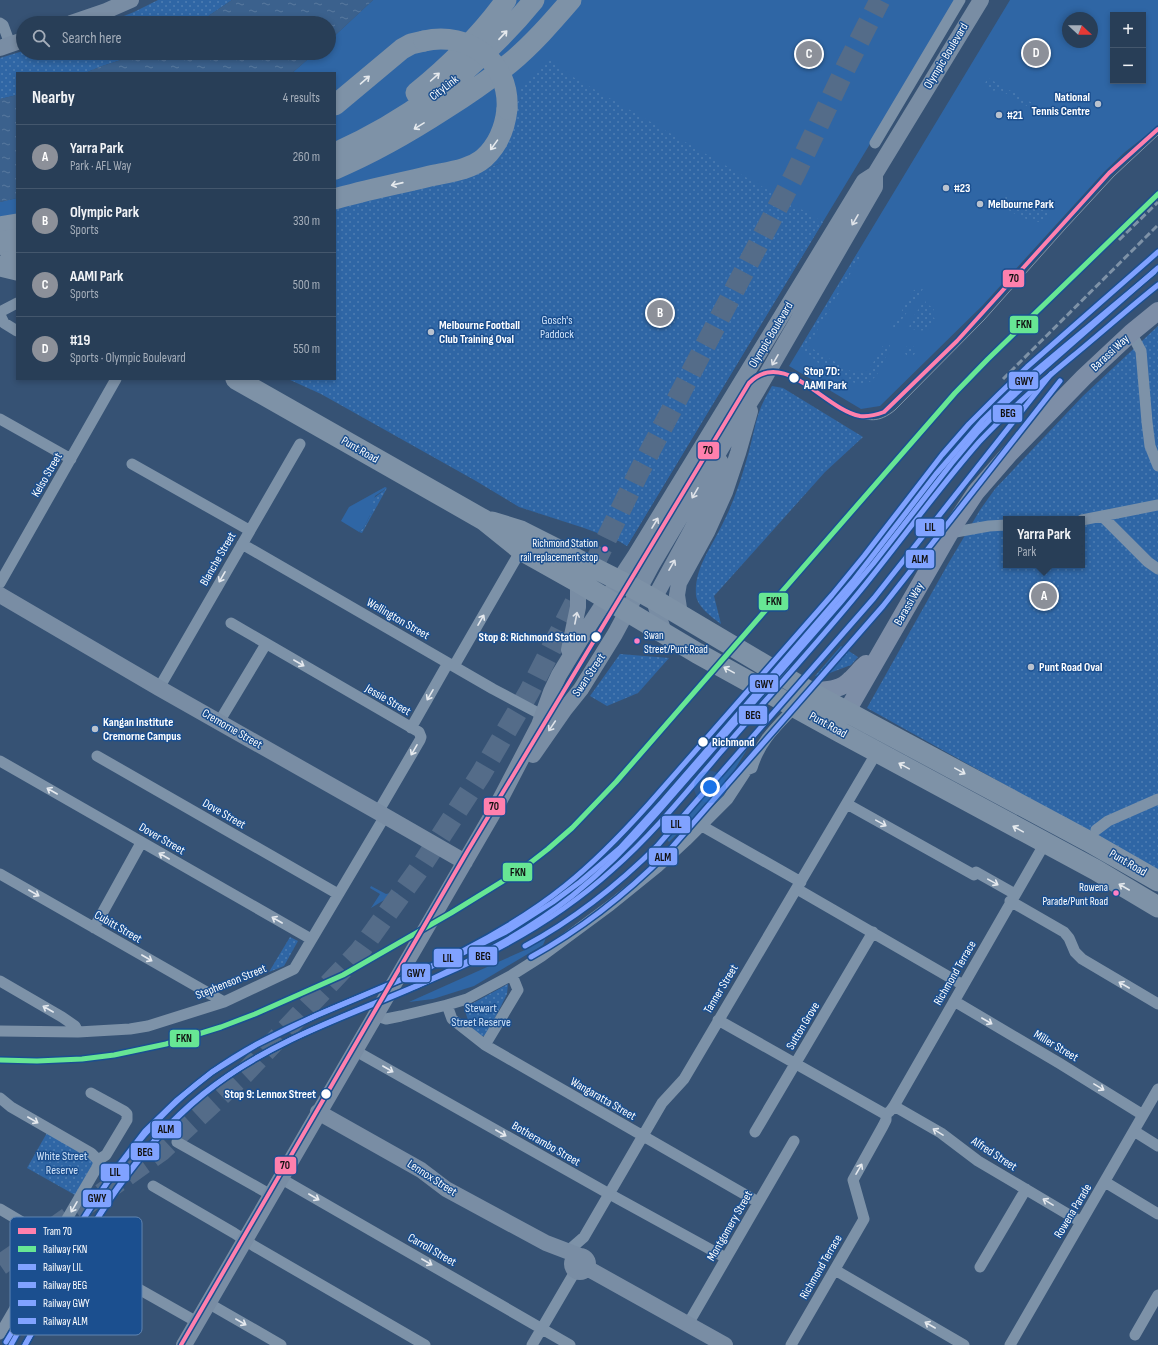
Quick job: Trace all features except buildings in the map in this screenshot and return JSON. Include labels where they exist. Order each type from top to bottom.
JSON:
[{"type":"highway","points":[[336,147],[364,131],[434,78],[471,42],[506,0]]},
{"type":"highway","name":"CityLink","points":[[336,152],[385,128],[437,94],[494,45],[534,0]]},
{"type":"highway","points":[[336,169],[390,143],[442,111],[486,81],[528,47],[571,0]]},
{"type":"highway","points":[[336,104],[402,49],[411,44],[436,39],[454,40],[470,45],[485,55],[496,67],[502,77],[506,90],[508,109],[505,124],[498,140],[485,157],[475,164],[452,171],[336,199]]},
{"type":"highway","points":[[0,227],[16,224]]},
{"type":"highway","points":[[0,233],[16,240]]},
{"type":"highway","points":[[0,242],[16,240]]},
{"type":"highway","points":[[0,242],[16,253]]},
{"type":"highway","points":[[0,266],[16,270]]},
{"type":"highway","name":"Punt Road","points":[[238,380],[484,520],[521,550],[627,612],[795,707],[1096,870],[1158,907]]},
{"type":"highway","points":[[264,380],[286,408]]},
{"type":"highway","name":"Punt Road","points":[[484,520],[521,530],[620,580],[810,692],[1088,841],[1158,881]]},
{"type":"main road","points":[[91,16],[131,0]]},
{"type":"main road","name":"Olympic Boulevard","points":[[620,580],[864,181],[875,174],[981,0]]},
{"type":"main road","name":"Olympic Boulevard","points":[[647,595],[729,435],[754,396],[875,186],[875,174]]},
{"type":"main road","name":"Barassi Way","points":[[847,711],[950,533],[976,492],[1009,454],[1084,377],[1131,333],[1158,311]]},
{"type":"main road","points":[[729,435],[745,377]]},
{"type":"main road","points":[[680,614],[677,595],[678,583],[707,532],[721,503],[738,453],[754,396]]},
{"type":"main road","points":[[710,433],[720,430],[729,435],[734,442],[738,453]]},
{"type":"main road","name":"Swan Street","points":[[184,1345],[374,1015],[492,815],[542,715],[562,669],[620,580]]},
{"type":"main road","points":[[562,669],[570,649],[578,607],[578,582]]},
{"type":"main road","name":"Cremorne Street","points":[[0,595],[159,688],[465,862]]},
{"type":"main road","points":[[647,595],[656,607],[664,633]]},
{"type":"main road","name":"Swan Street","points":[[492,815],[560,716],[582,689],[627,612],[647,595]]},
{"type":"main road","points":[[810,692],[834,689],[841,686],[850,681],[857,672],[879,654]]},
{"type":"main road","points":[[821,721],[842,716],[847,711]]},
{"type":"main road","name":"Lennox Street","points":[[318,1112],[421,1170],[446,1189],[578,1261],[724,1345]]},
{"type":"street","points":[[875,143],[960,0]]},
{"type":"street","points":[[0,23],[3,25],[11,44]]},
{"type":"street","points":[[16,304],[0,314],[4,324],[16,330]]},
{"type":"street","points":[[1131,333],[1141,351],[1150,446],[1158,466]]},
{"type":"street","name":"Kelso Street","points":[[0,583],[115,380]]},
{"type":"street","points":[[0,419],[71,459]]},
{"type":"street","name":"Blanche Street","points":[[159,688],[300,444]]},
{"type":"street","points":[[132,464],[249,530]]},
{"type":"street","points":[[1085,519],[1158,504]]},
{"type":"street","points":[[1102,516],[1148,562],[1158,569]]},
{"type":"street","points":[[950,533],[989,526],[1003,525]]},
{"type":"street","name":"Wellington Street","points":[[242,544],[493,689],[542,715]]},
{"type":"street","points":[[411,728],[521,550]]},
{"type":"street","name":"Jessie Street","points":[[231,622],[266,644],[419,732],[421,736],[420,740],[382,814]]},
{"type":"street","points":[[219,722],[266,644]]},
{"type":"street","points":[[374,1015],[386,1019],[467,999],[512,975],[542,956],[611,905],[658,866],[702,826],[728,799],[747,770],[752,768],[761,746],[769,734],[795,707]]},
{"type":"street","name":"Tanner Street","points":[[578,1261],[584,1237],[662,1103],[684,1079],[877,752]]},
{"type":"street","name":"Dove Street","points":[[97,756],[338,894]]},
{"type":"street","name":"Dover Street","points":[[0,761],[311,939]]},
{"type":"street","points":[[1096,830],[1108,821],[1158,799]]},
{"type":"street","points":[[847,804],[974,875],[976,872],[1012,898],[1062,930],[1069,938],[1075,952],[1089,964],[1158,1004]]},
{"type":"street","name":"Stephenson Street","points":[[0,1031],[78,1032],[130,1029],[148,1026],[224,1002],[294,969],[338,894],[382,814]]},
{"type":"street","points":[[702,826],[873,932],[963,985]]},
{"type":"street","points":[[94,928],[141,843]]},
{"type":"street","name":"Richmond Terrace","points":[[791,1345],[864,1219],[853,1180],[884,1126],[888,1111],[954,1001],[1045,843]]},
{"type":"street","name":"Cubitt Street","points":[[0,874],[224,1002]]},
{"type":"street","name":"Sutton Grove","points":[[755,1132],[873,932]]},
{"type":"street","points":[[486,1045],[518,990],[512,975]]},
{"type":"street","points":[[0,982],[62,1017],[75,1026],[78,1032]]},
{"type":"street","name":"Miller Street","points":[[954,1001],[1143,1115]]},
{"type":"street","name":"Wangaratta Street","points":[[447,1005],[452,1019],[486,1045],[758,1202]]},
{"type":"street","name":"Alfred Street","points":[[718,1020],[796,1064],[888,1111],[941,1133],[978,1161],[1081,1222]]},
{"type":"street","name":"Botherambo Street","points":[[354,1050],[609,1194],[726,1258]]},
{"type":"street","name":"Rowena Parade","points":[[1010,1345],[1158,1089]]},
{"type":"street","points":[[91,1093],[127,1114],[126,1120],[106,1155],[98,1160]]},
{"type":"street","points":[[0,1098],[11,1107],[91,1154],[98,1160]]},
{"type":"street","points":[[1134,1132],[1158,1146]]},
{"type":"street","name":"Montgomery Street","points":[[688,1324],[794,1141]]},
{"type":"street","points":[[177,1142],[271,1195]]},
{"type":"street","points":[[68,1217],[96,1169],[98,1160]]},
{"type":"street","name":"Carroll Street","points":[[280,1178],[570,1345]]},
{"type":"street","points":[[1105,1182],[1158,1214]]},
{"type":"street","points":[[153,1186],[424,1345]]},
{"type":"street","points":[[980,1267],[1026,1189]]},
{"type":"street","points":[[0,1209],[14,1217]]},
{"type":"street","points":[[532,1345],[578,1261]]},
{"type":"street","points":[[835,1270],[964,1345]]},
{"type":"street","points":[[142,1291],[197,1322]]},
{"type":"street","points":[[1135,1335],[1158,1295]]},
{"type":"street","points":[[208,1303],[281,1345]]},
{"type":"street","points":[[0,1334],[4,1318],[10,1309]]},
{"type":"green space","points":[[158,0],[232,0],[208,16],[124,16]]},
{"type":"green space","points":[[373,0],[957,0],[627,546],[619,541],[605,537],[521,99],[514,104],[501,163],[465,177],[336,208],[336,72],[293,72],[307,60],[336,60],[336,34]]},
{"type":"green space","name":"Melbourne Park","points":[[1010,0],[1158,0],[1158,126],[1125,152],[1104,172],[982,306],[880,406],[861,409],[789,366]]},
{"type":"green space","points":[[16,53],[16,60],[121,60],[87,72],[16,72],[16,95],[0,99],[0,58]]},
{"type":"green space","name":"Gosch's Paddock","points":[[549,59],[561,70],[823,222],[627,546],[619,541],[584,528],[519,507],[476,481],[321,394],[290,380],[336,380],[336,208],[465,177],[501,163],[498,154],[514,104],[521,99],[520,87]]},
{"type":"green space","points":[[988,78],[1032,103],[1030,108],[997,88],[994,91],[984,85]]},
{"type":"green space","points":[[1006,197],[1051,213],[1040,222],[1028,220],[996,202]]},
{"type":"green space","points":[[16,198],[16,230],[0,220],[0,202]]},
{"type":"green space","points":[[857,254],[860,257],[808,346],[854,373],[860,372],[866,375],[884,344],[890,345],[877,374],[868,383],[862,385],[852,382],[817,362],[801,347]]},
{"type":"green space","points":[[923,289],[894,330],[893,326],[914,290]]},
{"type":"green space","points":[[925,300],[926,303],[934,309],[931,315],[936,320],[930,327],[924,330],[909,328],[911,320]]},
{"type":"green space","points":[[1158,326],[1158,870],[867,708],[948,564],[980,510],[995,489],[1083,396]]},
{"type":"green space","points":[[910,345],[914,347],[916,351],[914,355],[910,357],[906,355],[904,351],[906,347]]},
{"type":"green space","points":[[772,386],[783,388],[863,437],[825,472],[714,596],[721,624],[706,612],[699,604],[696,595],[696,585],[700,567],[726,516],[741,480],[759,413]]},
{"type":"green space","points":[[385,487],[387,488],[375,496],[373,511],[364,527],[359,532],[341,521],[349,507]]},
{"type":"green space","points":[[387,488],[362,533],[359,532],[364,527],[373,511],[374,498]]},
{"type":"green space","points":[[841,646],[858,657],[851,665],[819,677],[815,676]]},
{"type":"green space","points":[[620,654],[669,658],[638,693],[607,706],[590,696]]},
{"type":"green space","points":[[749,746],[723,789],[669,842],[667,839]]},
{"type":"green space","points":[[371,886],[386,894],[395,892],[398,894],[398,898],[395,901],[394,894],[371,908],[380,894],[370,888]]},
{"type":"green space","points":[[290,937],[298,941],[284,966],[269,972]]},
{"type":"green space","points":[[546,938],[543,945],[474,986],[433,999],[409,1002],[525,950]]},
{"type":"green space","name":"Stewart Street Reserve","points":[[508,984],[507,994],[486,1036],[479,1036],[469,1023],[464,1008]]},
{"type":"green space","name":"White Street Reserve","points":[[48,1131],[96,1159],[75,1195],[27,1168]]},
{"type":"water","points":[[232,0],[373,0],[336,34],[336,16],[208,16]]},
{"type":"water","points":[[121,60],[307,60],[293,72],[87,72]]},
{"type":"water","points":[[16,95],[16,198],[0,202],[0,99]]},
{"type":"tunnel","points":[[69,1217],[161,1151],[244,1074],[360,951],[422,865],[481,774],[529,692],[582,589],[639,472],[795,174],[880,0]]},
{"type":"tunnel","points":[[0,1265],[10,1258]]},
{"type":"tram line","name":"70","points":[[181,1345],[467,852],[749,383],[762,374],[776,372],[790,376],[804,383],[846,411],[860,416],[872,416],[884,412],[957,341],[1109,173],[1158,129]]},
{"type":"tram line","points":[[851,413],[873,420],[884,417],[895,410],[984,320],[1114,176],[1158,135]]},
{"type":"tram line","points":[[677,510],[692,478]]},
{"type":"railway","points":[[1119,240],[1158,202]]},
{"type":"railway","points":[[1003,379],[1158,225]]},
{"type":"rail line","name":"FKN","points":[[0,1060],[37,1061],[82,1059],[114,1055],[166,1044],[221,1027],[255,1014],[343,975],[451,913],[521,870],[572,828],[616,782],[955,393],[1158,194]]},
{"type":"rail line","name":"LIL","points":[[85,1217],[121,1163],[148,1130],[178,1100],[211,1073],[234,1057],[283,1031],[412,975],[472,946],[511,924],[576,877],[638,816],[832,595],[942,455],[969,424],[1027,367],[1158,252]]},
{"type":"rail line","name":"ALM","points":[[99,1217],[131,1170],[157,1138],[186,1109],[240,1067],[264,1053],[314,1029],[417,986],[497,946],[536,922],[595,877],[647,824],[841,602],[978,432],[1035,376],[1158,268]]},
{"type":"rail line","name":"GWY","points":[[85,1217],[116,1169],[145,1131],[176,1101],[212,1072],[256,1045],[317,1015],[463,953],[506,932],[553,902],[580,882],[620,848],[662,802],[853,581],[936,474],[983,420],[1021,383],[1154,272]]},
{"type":"rail line","name":"BEG","points":[[98,1217],[124,1179],[148,1148],[174,1120],[203,1094],[234,1072],[299,1036],[492,952],[563,909],[596,884],[627,857],[681,799],[843,612],[979,442],[1001,419],[1036,387],[1158,285]]},
{"type":"rail line","name":"LIL","points":[[525,946],[579,913],[612,887],[658,845],[874,598],[1051,374]]},
{"type":"rail line","name":"ALM","points":[[531,957],[586,923],[636,883],[667,853],[883,606],[1060,381]]},
{"type":"rail line","name":"GWY","points":[[6,1342],[10,1335]]},
{"type":"rail line","name":"LIL","points":[[11,1345],[17,1335]]},
{"type":"rail line","name":"BEG","points":[[25,1345],[31,1335]]},
{"type":"rail line","name":"ALM","points":[[25,1345],[31,1335]]},
{"type":"place","name":"#19","points":[[1036,53]]},
{"type":"place","name":"AAMI Park","points":[[809,54]]},
{"type":"place","name":"National Tennis Centre","points":[[1098,104]]},
{"type":"place","name":"#21","points":[[999,115]]},
{"type":"place","name":"#23","points":[[946,188]]},
{"type":"place","name":"Melbourne Park","points":[[980,204]]},
{"type":"place","name":"Olympic Park","points":[[660,313]]},
{"type":"place","name":"Melbourne Football Club Training Oval","points":[[431,332]]},
{"type":"place","name":"Stop 7D: AAMI Park","points":[[794,378]]},
{"type":"place","name":"Richmond Station rail replacement stop","points":[[605,549]]},
{"type":"place","name":"Yarra Park","points":[[1044,596]]},
{"type":"place","name":"Stop 8: Richmond Station","points":[[596,637]]},
{"type":"place","name":"Swan Street/Punt Road","points":[[637,641]]},
{"type":"place","name":"Punt Road Oval","points":[[1031,667]]},
{"type":"place","name":"Kangan Institute Cremorne Campus","points":[[95,729]]},
{"type":"place","name":"Richmond","points":[[703,742]]},
{"type":"place","name":"Rowena Parade/Punt Road","points":[[1116,893]]},
{"type":"place","name":"Stop 9: Lennox Street","points":[[326,1094]]}]
